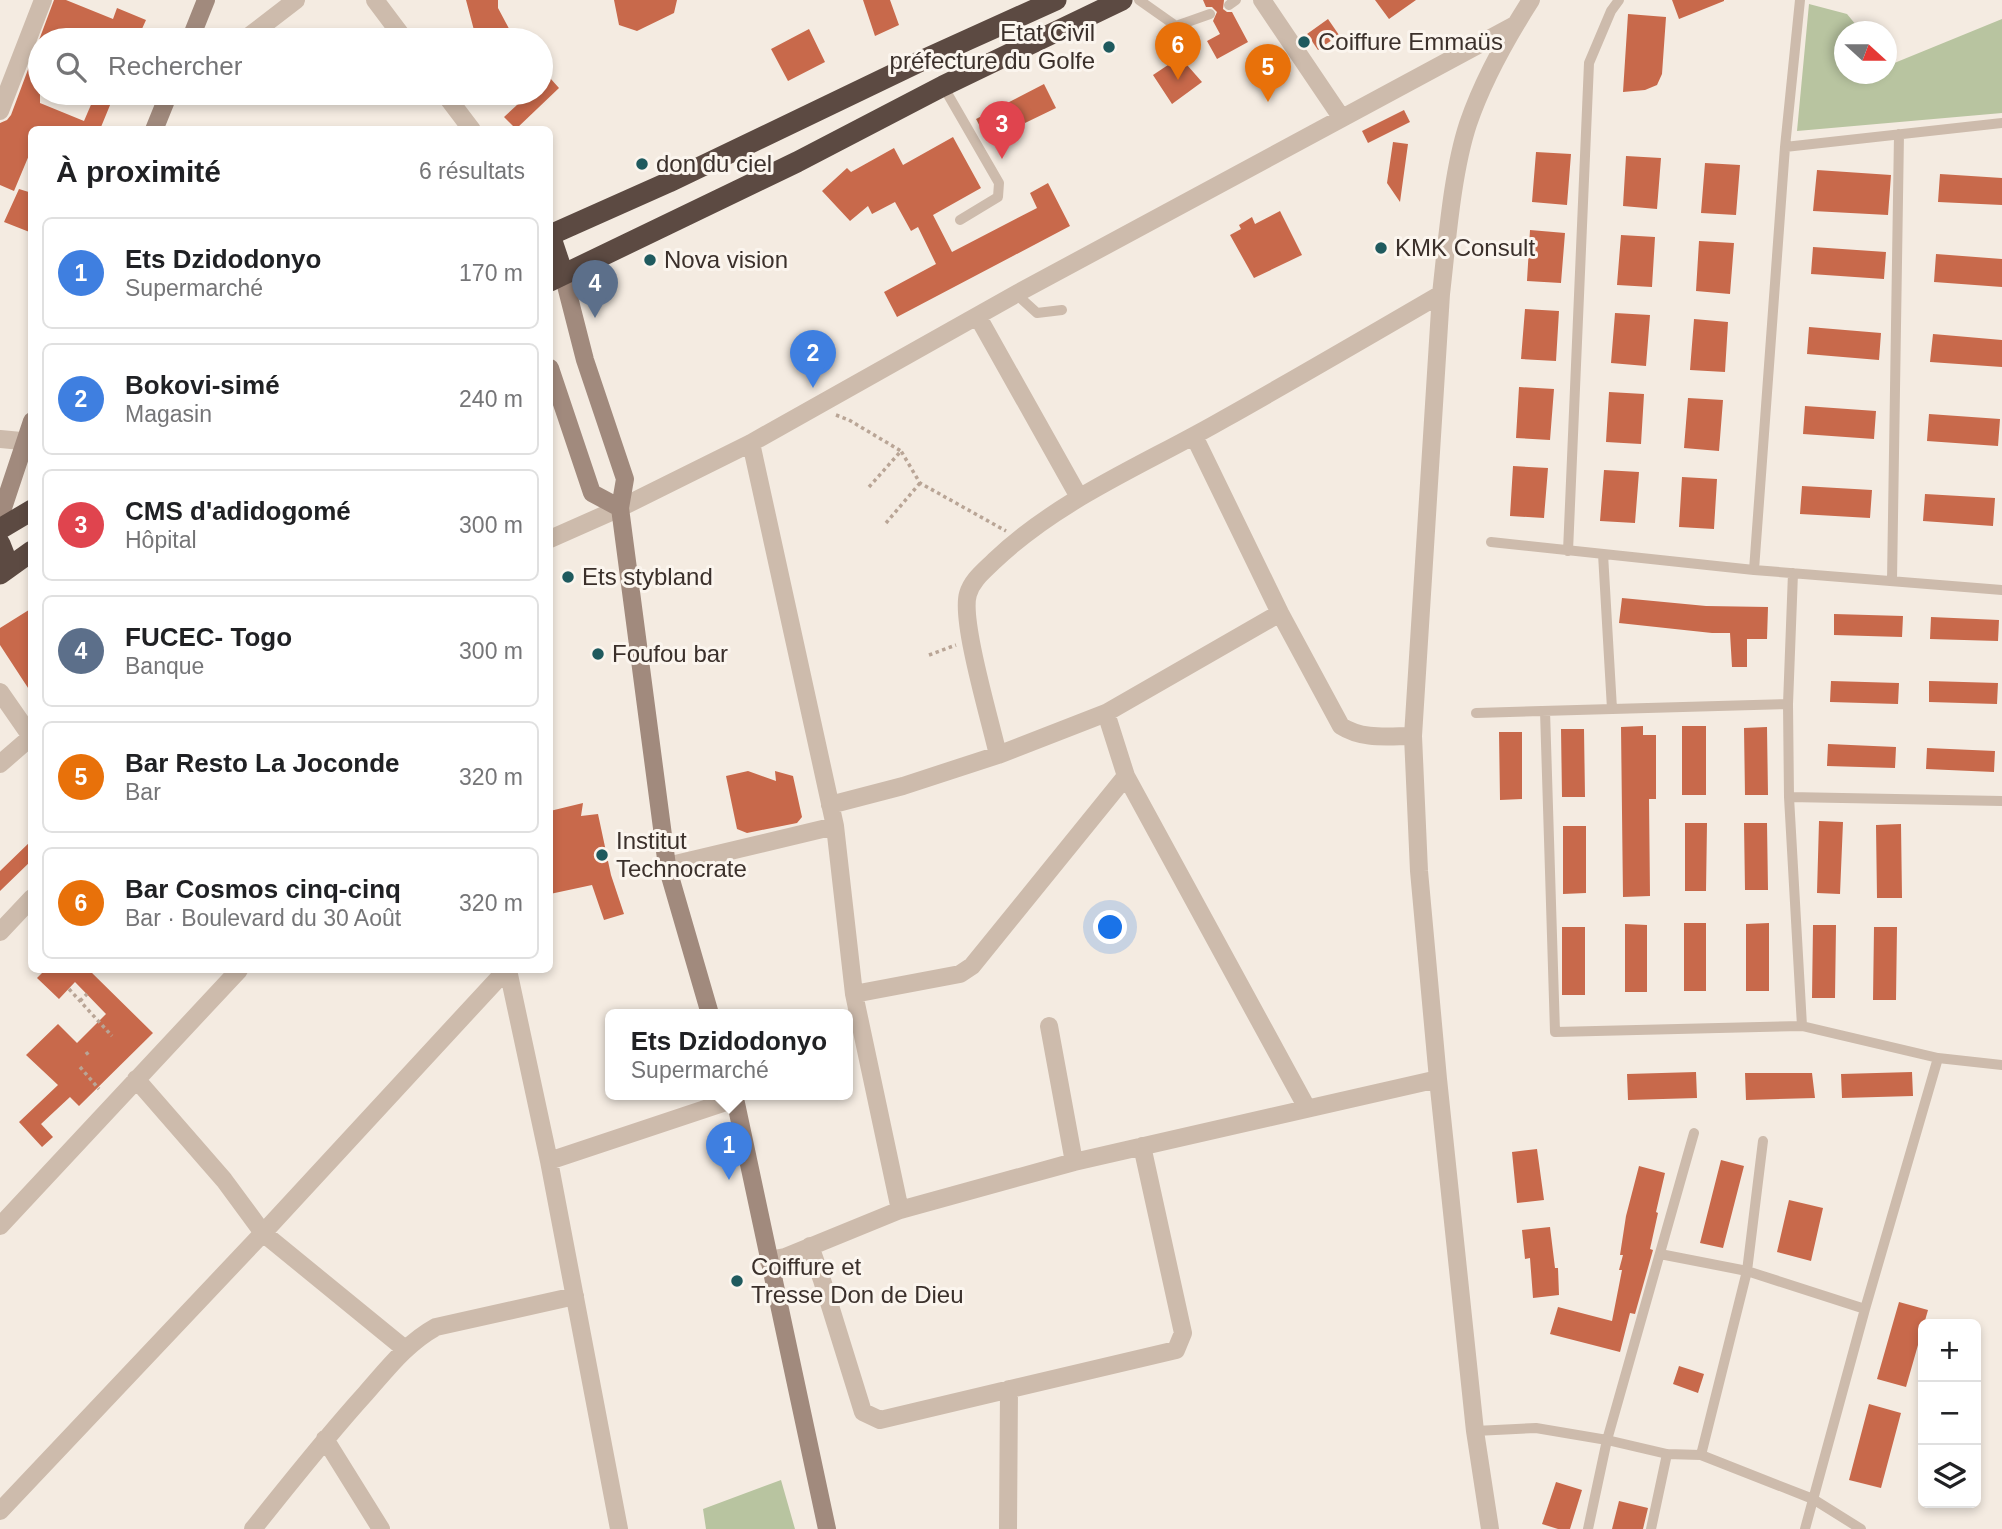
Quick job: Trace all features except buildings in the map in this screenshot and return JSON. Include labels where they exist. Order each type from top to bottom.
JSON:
[{"type":"highway","points":[[553,233],[669,182],[923,60],[1056,0]]},
{"type":"highway","points":[[553,256],[556,278],[797,162],[943,86],[1122,0]]},
{"type":"highway","points":[[0,529],[28,512]]},
{"type":"highway","points":[[0,544],[4,570],[28,554]]},
{"type":"street","points":[[32,28],[43,0]]},
{"type":"street","points":[[195,28],[206,0]]},
{"type":"street","points":[[259,28],[294,0]]},
{"type":"street","points":[[376,0],[396,28]]},
{"type":"street","points":[[1262,0],[1341,117]]},
{"type":"street","points":[[1490,1529],[1475,1431],[1438,1079],[1419,872],[1413,736],[1441,294],[1447,238],[1467,127],[1483,85],[1531,0]]},
{"type":"street","points":[[553,538],[620,508],[751,443],[1016,294],[1515,25]]},
{"type":"street","points":[[0,111],[28,39]]},
{"type":"street","points":[[156,126],[166,105]]},
{"type":"street","points":[[453,105],[469,126]]},
{"type":"street","points":[[556,278],[625,479],[620,508],[667,866],[709,1009]]},
{"type":"street","points":[[998,755],[966,606],[968,593],[975,579],[1018,538],[1079,497],[1194,436],[1441,294]]},
{"type":"street","points":[[978,317],[1079,497]]},
{"type":"street","points":[[553,377],[593,493],[620,508]]},
{"type":"street","points":[[1194,436],[1280,613],[1341,726],[1353,733],[1367,736],[1413,736]]},
{"type":"street","points":[[0,439],[28,441],[0,517]]},
{"type":"street","points":[[751,443],[835,826],[854,994],[900,1210]]},
{"type":"street","points":[[830,805],[903,786],[998,755],[1106,713],[1280,613]]},
{"type":"street","points":[[0,692],[28,733]]},
{"type":"street","points":[[1106,713],[1126,776],[1307,1108]]},
{"type":"street","points":[[0,764],[28,740]]},
{"type":"street","points":[[854,994],[967,971],[1126,776]]},
{"type":"street","points":[[667,866],[835,826]]},
{"type":"street","points":[[0,932],[28,902]]},
{"type":"street","points":[[0,1227],[237,973]]},
{"type":"street","points":[[0,1511],[264,1233],[504,973]]},
{"type":"street","points":[[508,973],[549,1161],[619,1529]]},
{"type":"street","points":[[1049,1026],[1074,1162]]},
{"type":"street","points":[[136,1079],[224,1180],[264,1233],[405,1349]]},
{"type":"street","points":[[768,1260],[785,1257],[900,1210],[1074,1162],[1438,1079]]},
{"type":"street","points":[[549,1161],[726,1100]]},
{"type":"street","points":[[736,1100],[827,1529]]},
{"type":"street","points":[[810,1247],[863,1412],[880,1420],[1176,1350],[1183,1333],[1142,1146]]},
{"type":"street","points":[[253,1529],[325,1439],[405,1349],[421,1335],[436,1327],[575,1296]]},
{"type":"street","points":[[1008,1529],[1009,1389]]},
{"type":"street","points":[[325,1439],[381,1529]]},
{"type":"lane","points":[[1139,0],[1176,26],[1210,14]]},
{"type":"lane","points":[[1569,551],[1589,63],[1611,11],[1619,0]]},
{"type":"lane","points":[[1754,570],[1785,147],[1800,0]]},
{"type":"lane","points":[[943,86],[999,183],[998,197],[960,220]]},
{"type":"lane","points":[[1785,147],[2002,123]]},
{"type":"lane","points":[[1892,581],[1899,134]]},
{"type":"lane","points":[[1016,294],[1037,313],[1062,310]]},
{"type":"lane","points":[[1490,542],[1754,570],[2002,590]]},
{"type":"lane","points":[[1603,554],[1612,709]]},
{"type":"lane","points":[[1793,573],[1788,704],[1789,797],[1802,1026]]},
{"type":"lane","points":[[1476,713],[1788,704]]},
{"type":"lane","points":[[1545,711],[1555,1032],[1802,1026],[1938,1058],[2002,1065]]},
{"type":"lane","points":[[1789,797],[2002,801]]},
{"type":"lane","points":[[1804,1529],[1938,1058]]},
{"type":"lane","points":[[1587,1529],[1608,1440],[1694,1133]]},
{"type":"lane","points":[[1700,1454],[1747,1270],[1763,1141]]},
{"type":"lane","points":[[1660,1254],[1747,1270],[1865,1309]]},
{"type":"lane","points":[[1475,1431],[1536,1428],[1608,1440],[1667,1454],[1700,1454],[1813,1499],[1861,1529]]},
{"type":"lane","points":[[1651,1529],[1667,1454]]},
{"type":"path","points":[[816,407],[849,420],[901,451],[920,484],[1018,538]]},
{"type":"path","points":[[869,487],[901,451]]},
{"type":"path","points":[[886,523],[920,484]]},
{"type":"path","points":[[929,655],[950,645],[972,643]]},
{"type":"path","points":[[69,989],[112,1035]]},
{"type":"path","points":[[80,1000],[87,994]]},
{"type":"path","points":[[86,1052],[90,1057]]},
{"type":"path","points":[[80,1067],[99,1089]]},
{"type":"green space","points":[[1809,4],[1847,14],[1853,21],[1834,21],[1834,84],[1897,84],[1897,62],[2002,19],[2002,113],[1797,131]]},
{"type":"green space","points":[[781,1480],[795,1529],[706,1529],[703,1509]]},
{"type":"place","name":"Coiffure Emmaüs","points":[[1304,42]]},
{"type":"place","name":"Etat Civil préfecture du Golfe","points":[[1109,47]]},
{"type":"place","name":"Bar Cosmos cinq-cinq","points":[[1178,80]]},
{"type":"place","name":"Bar Resto La Joconde","points":[[1268,102]]},
{"type":"place","name":"CMS d'adidogomé","points":[[1002,159]]},
{"type":"place","name":"don du ciel","points":[[642,164]]},
{"type":"place","name":"KMK Consult","points":[[1381,248]]},
{"type":"place","name":"Nova vision","points":[[650,260]]},
{"type":"place","name":"FUCEC- Togo","points":[[595,318]]},
{"type":"place","name":"Bokovi-simé","points":[[813,388]]},
{"type":"place","name":"Ets stybland","points":[[568,577]]},
{"type":"place","name":"Foufou bar","points":[[598,654]]},
{"type":"place","name":"Institut Technocrate","points":[[602,855]]},
{"type":"place","name":"Ets Dzidodonyo","points":[[729,1180]]},
{"type":"place","name":"Coiffure et Tresse Don de Dieu","points":[[737,1281]]}]
